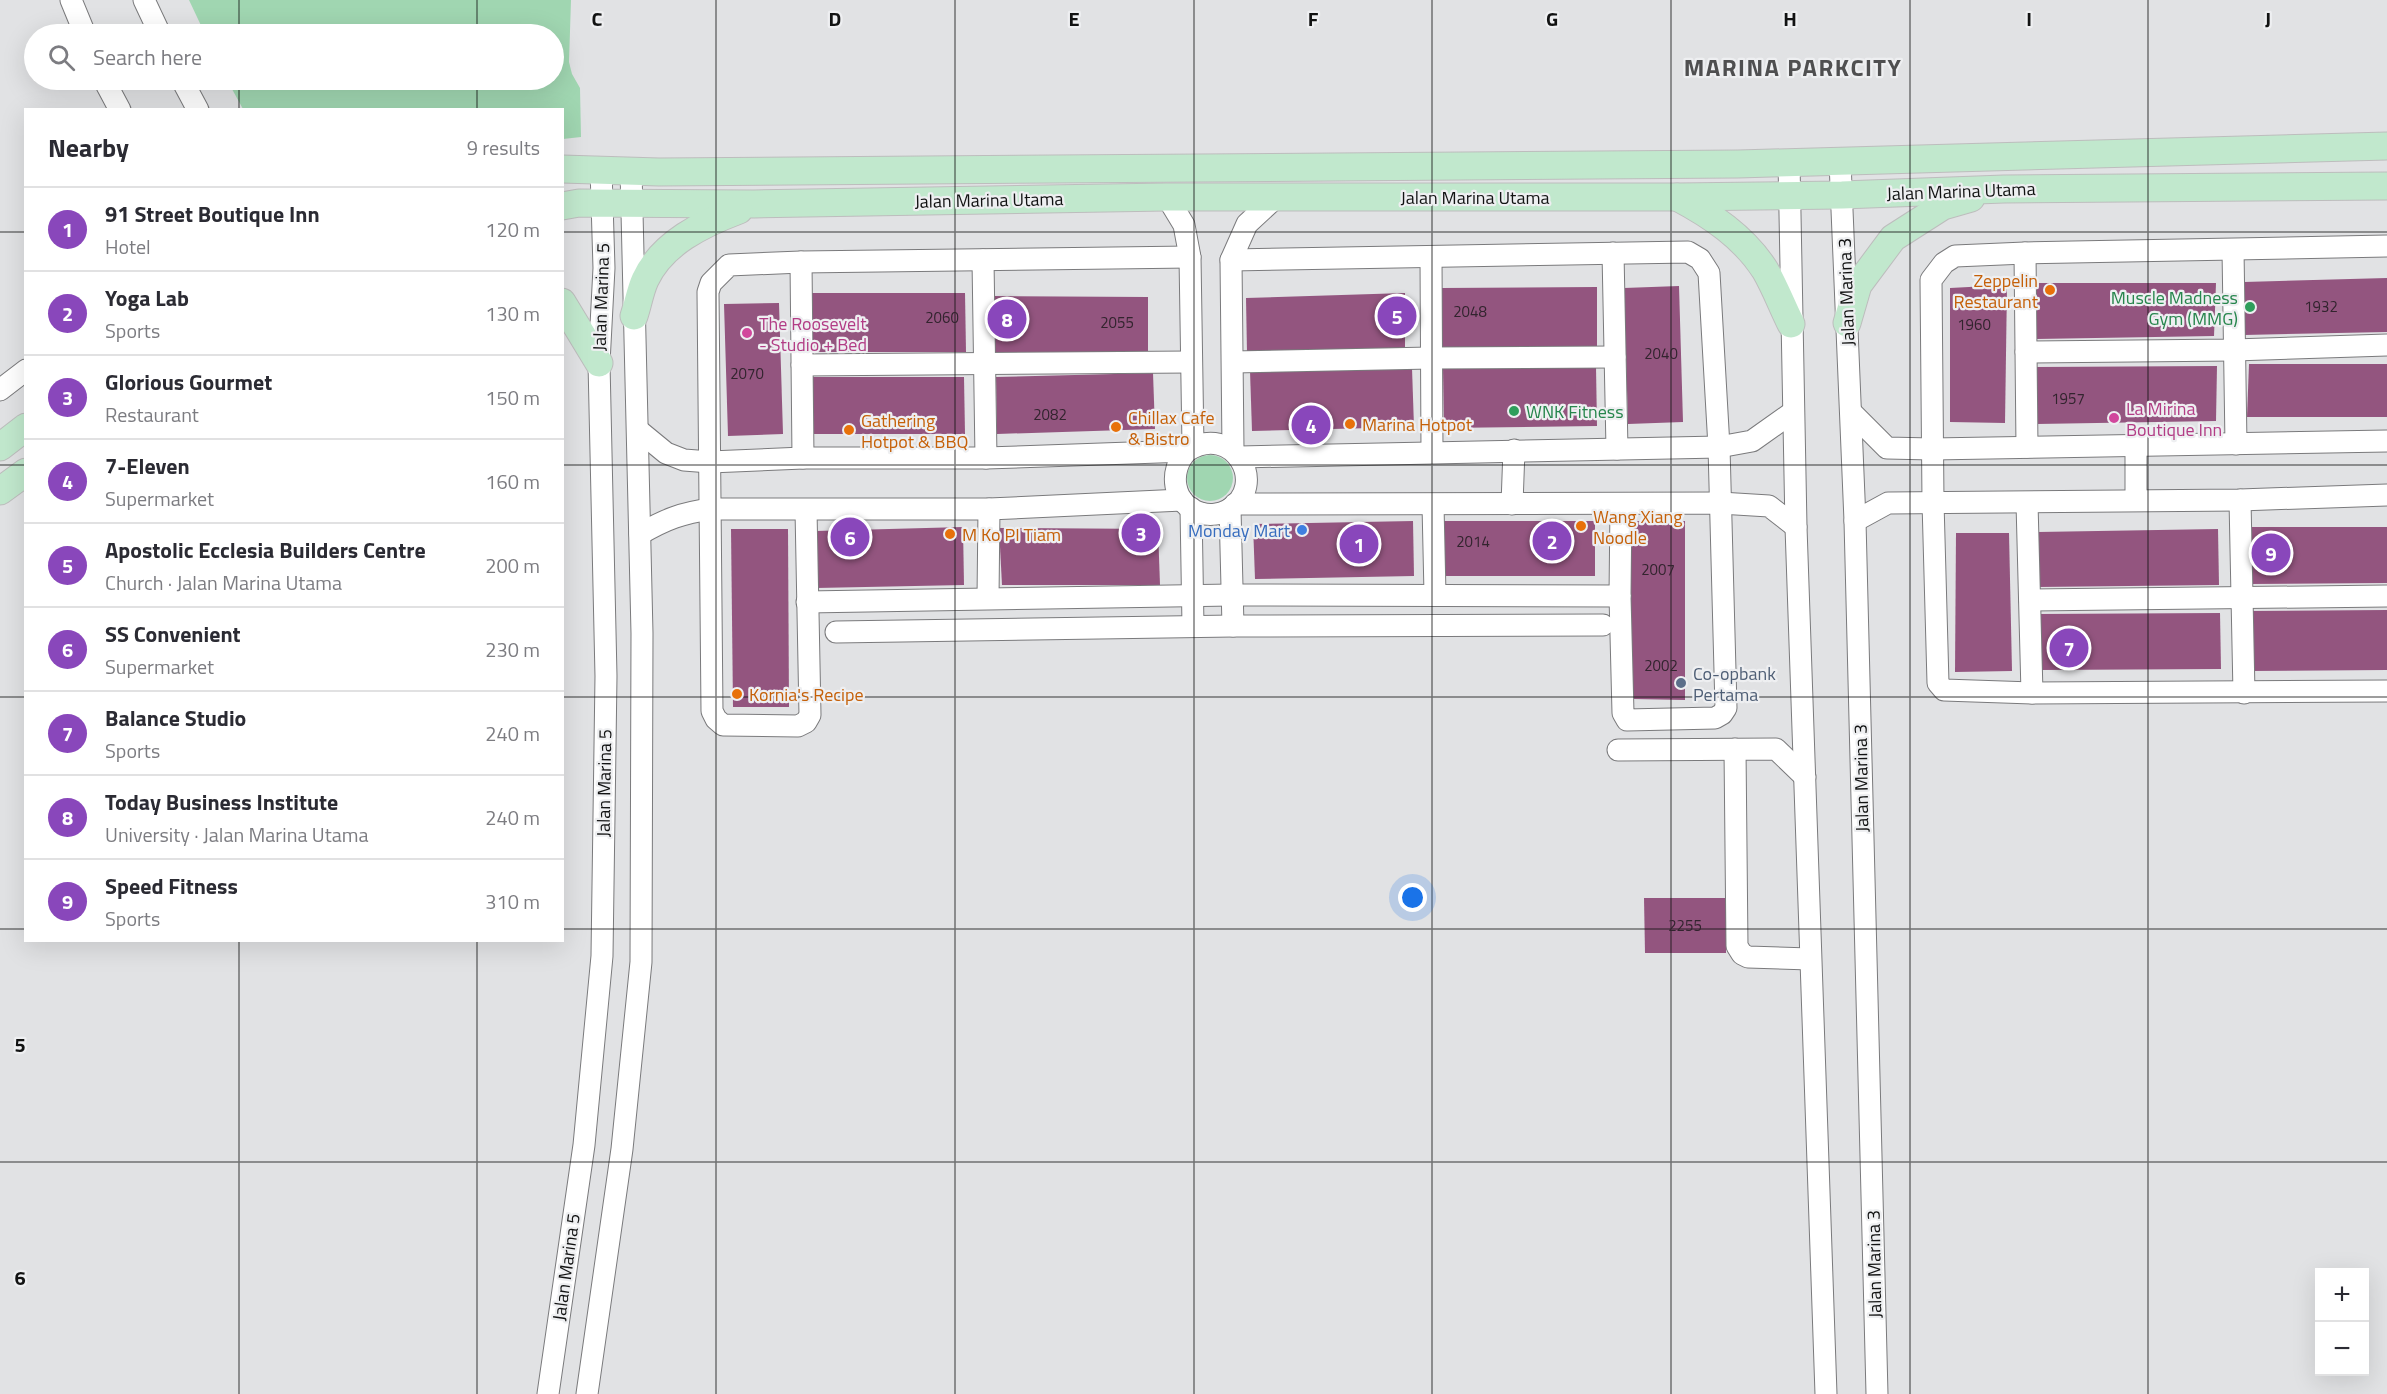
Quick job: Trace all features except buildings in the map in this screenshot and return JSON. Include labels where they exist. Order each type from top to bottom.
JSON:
[{"type":"main road","name":"Jalan Marina Utama","points":[[564,169],[659,172],[1840,162],[2387,146]]},
{"type":"main road","name":"Jalan Marina Utama","points":[[564,206],[1167,197],[1274,199],[1677,197],[1842,195],[2004,189],[2387,186]]},
{"type":"main road","points":[[1847,323],[1858,285],[1893,238],[1943,206],[2004,189]]},
{"type":"main road","points":[[1677,197],[1705,212],[1746,244],[1765,270],[1791,324]]},
{"type":"main road","points":[[634,316],[645,280],[660,256],[673,244],[710,221],[754,204]]},
{"type":"main road","points":[[564,305],[599,363]]},
{"type":"main road","points":[[0,447],[24,429]]},
{"type":"main road","points":[[0,491],[24,473]]},
{"type":"street","points":[[71,0],[81,24]]},
{"type":"street","points":[[144,0],[155,24]]},
{"type":"street","points":[[109,90],[119,108]]},
{"type":"street","points":[[187,90],[197,108]]},
{"type":"street","points":[[1789,162],[1792,412],[1826,1394]]},
{"type":"street","name":"Jalan Marina 3","points":[[1840,162],[1851,412],[1877,1394]]},
{"type":"street","name":"Jalan Marina 5","points":[[549,1394],[584,1144],[602,956],[606,676],[599,363],[604,268],[600,169]]},
{"type":"street","name":"Jalan Marina 5","points":[[587,1394],[622,1149],[641,962],[640,534],[631,170]]},
{"type":"street","points":[[1167,197],[1184,225],[1190,257],[1190,448],[1181,457],[1174,474],[1177,492],[1186,504],[1201,513],[1212,514],[1233,507],[1720,503],[1769,506],[1796,527]]},
{"type":"street","points":[[1233,626],[1233,507],[1244,491],[1246,474],[1236,454],[1231,260],[1246,224],[1274,199]]},
{"type":"street","points":[[2387,246],[1955,256],[1944,263],[1931,280],[1932,449],[1938,683],[1944,690],[2032,693],[2387,691]]},
{"type":"street","points":[[2233,250],[2236,444]]},
{"type":"street","points":[[1231,260],[1688,252],[1700,259],[1709,273],[1719,447],[1726,708],[1715,718],[1626,720],[1623,713],[1620,596],[1621,504]]},
{"type":"street","points":[[1613,253],[1617,449]]},
{"type":"street","points":[[2025,253],[2027,447]]},
{"type":"street","points":[[1431,256],[1432,452]]},
{"type":"street","points":[[806,510],[810,716],[806,723],[798,726],[723,725],[716,720],[712,711],[708,292],[711,283],[729,265],[1190,257]]},
{"type":"street","points":[[983,260],[986,458]]},
{"type":"street","points":[[801,262],[803,458]]},
{"type":"street","points":[[2026,352],[2234,350],[2387,345]]},
{"type":"street","points":[[1233,362],[1616,357]]},
{"type":"street","points":[[802,365],[1191,362]]},
{"type":"street","points":[[0,390],[24,372]]},
{"type":"street","points":[[638,430],[666,453],[684,460],[710,462],[803,458],[986,458],[1190,448],[1214,442],[1236,454],[1432,452],[1719,447],[1752,441],[1792,412]]},
{"type":"street","points":[[1851,412],[1887,448],[2387,441]]},
{"type":"street","points":[[2136,446],[2136,500]]},
{"type":"street","points":[[1512,504],[1514,450]]},
{"type":"street","points":[[1854,521],[1888,503],[2240,500],[2387,495]]},
{"type":"street","points":[[2240,500],[2244,693]]},
{"type":"street","points":[[2027,503],[2032,693]]},
{"type":"street","points":[[640,534],[667,519],[686,512],[711,509],[989,509],[1186,504]]},
{"type":"street","points":[[1186,504],[1193,626]]},
{"type":"street","points":[[1433,505],[1434,594]]},
{"type":"street","points":[[988,598],[989,509]]},
{"type":"street","points":[[807,602],[1232,595],[1620,596]]},
{"type":"street","points":[[2030,600],[2387,596]]},
{"type":"street","points":[[836,632],[1193,626],[1603,625]]},
{"type":"street","points":[[1776,749],[1803,721]]},
{"type":"street","points":[[1735,749],[1737,946],[1742,954],[1748,957],[1810,959]]},
{"type":"street","points":[[1618,750],[1776,749],[1805,777]]},
{"type":"green space","points":[[189,0],[571,0],[569,62],[572,74],[580,88],[581,137],[564,139],[564,108],[242,108],[233,90],[564,90],[564,24],[200,24]]},
{"type":"green space","points":[[1210,455],[1219,456],[1226,462],[1232,469],[1232,487],[1226,494],[1219,500],[1210,501],[1201,500],[1194,494],[1188,487],[1187,478],[1188,469],[1194,462],[1201,456]]},
{"type":"place","name":"Zeppelin Restaurant","points":[[2050,290]]},
{"type":"place","name":"Muscle Madness Gym (MMG)","points":[[2250,307]]},
{"type":"place","name":"Apostolic Ecclesia Builders Centre","points":[[1397,316]]},
{"type":"place","name":"Today Business Institute","points":[[1007,319]]},
{"type":"place","name":"The Roosevelt - Studio + Bed","points":[[747,333]]},
{"type":"place","name":"WNK Fitness","points":[[1514,411]]},
{"type":"place","name":"La Mirina Boutique Inn","points":[[2114,418]]},
{"type":"place","name":"Marina Hotpot","points":[[1350,424]]},
{"type":"place","name":"7-Eleven","points":[[1311,425]]},
{"type":"place","name":"Chillax Cafe & Bistro","points":[[1116,427]]},
{"type":"place","name":"Gathering Hotpot & BBQ","points":[[849,430]]},
{"type":"place","name":"Wang Xiang Noodle","points":[[1581,526]]},
{"type":"place","name":"Monday Mart","points":[[1302,530]]},
{"type":"place","name":"Glorious Gourmet","points":[[1141,533]]},
{"type":"place","name":"M Ko PI Tiam","points":[[950,534]]},
{"type":"place","name":"SS Convenient","points":[[850,537]]},
{"type":"place","name":"Yoga Lab","points":[[1552,541]]},
{"type":"place","name":"91 Street Boutique Inn","points":[[1359,544]]},
{"type":"place","name":"Speed Fitness","points":[[2271,553]]},
{"type":"place","name":"Balance Studio","points":[[2069,648]]},
{"type":"place","name":"Co-opbank Pertama","points":[[1681,683]]},
{"type":"place","name":"Kornia's Recipe","points":[[737,694]]},
{"type":"district","name":"MARINA PARKCITY","points":[[1793,67]]}]
